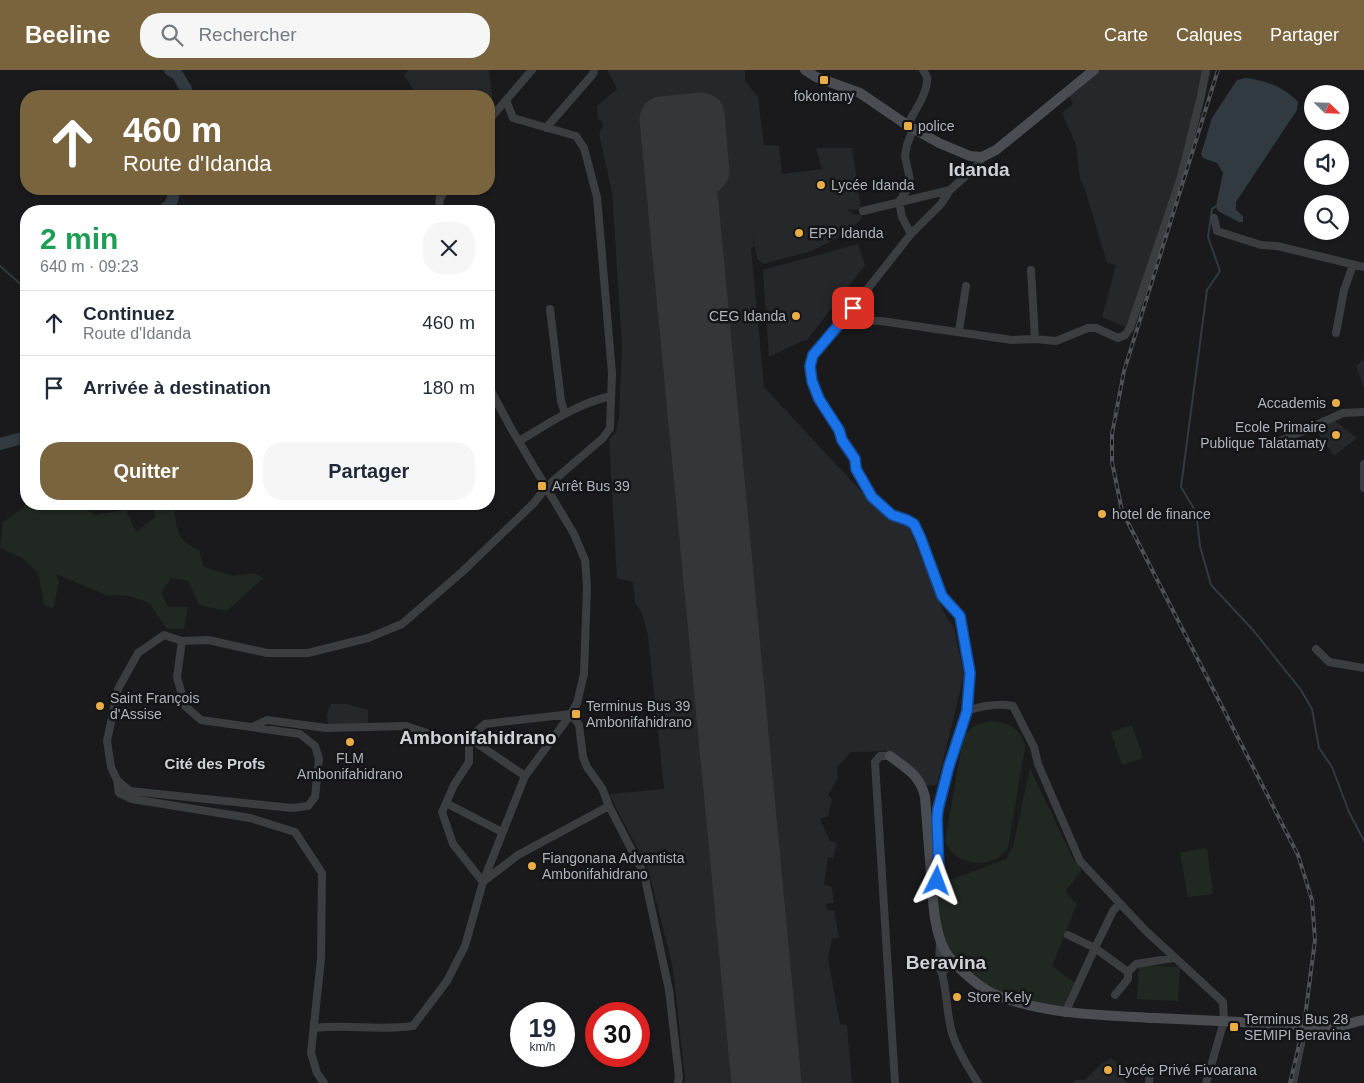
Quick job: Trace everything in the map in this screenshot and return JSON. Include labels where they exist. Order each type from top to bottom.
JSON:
[{"type":"street","points":[[495,113],[532,70]]},
{"type":"street","points":[[546,128],[593,74],[594,70]]},
{"type":"street","points":[[805,70],[816,77],[860,93],[910,127],[939,143],[970,156],[982,157],[996,150],[1094,70]]},
{"type":"street","points":[[912,234],[902,217],[899,202],[908,188],[910,180],[905,156],[910,127],[927,81],[927,76],[923,70]]},
{"type":"street","points":[[843,320],[881,321],[1012,340],[1035,339],[1056,341],[1088,328],[1096,328],[1118,338],[1125,335],[1130,328],[1181,177],[1206,70]]},
{"type":"street","points":[[324,1083],[317,1073],[311,1054],[321,959],[322,873],[294,832],[250,818],[132,799],[119,792],[117,780],[111,768],[107,741],[118,689],[138,653],[164,635],[182,641],[208,640],[266,653],[308,653],[368,638],[402,624],[462,572],[534,503],[546,487],[603,438],[610,428],[611,363],[597,197],[584,148],[576,136],[514,118],[506,100]]},
{"type":"street","points":[[932,889],[939,873],[938,809],[949,766],[967,711],[970,673],[960,616],[942,596],[914,524],[892,515],[872,497],[856,469],[855,459],[819,399],[812,381],[810,366],[813,355],[912,234],[941,204],[950,190],[978,165],[982,157]]},
{"type":"street","points":[[863,211],[950,190]]},
{"type":"street","points":[[1214,218],[1217,231],[1261,245],[1277,246],[1364,267]]},
{"type":"street","points":[[1336,333],[1344,290],[1353,265]]},
{"type":"street","points":[[1031,270],[1035,339]]},
{"type":"street","points":[[959,331],[966,286]]},
{"type":"street","points":[[550,309],[561,401],[565,414]]},
{"type":"street","points":[[518,441],[565,414],[598,399],[611,396]]},
{"type":"street","points":[[314,1028],[331,1026],[376,1028],[413,1026],[447,981],[465,946],[482,882],[525,776],[577,703],[584,674],[587,586],[585,560],[574,534],[518,441],[495,398]]},
{"type":"street","points":[[1269,446],[1343,413],[1364,412]]},
{"type":"street","points":[[1364,464],[1364,488]]},
{"type":"street","points":[[117,780],[130,791],[292,808],[308,806],[315,797],[319,759],[315,746],[300,734],[201,720],[185,706],[177,677],[182,641]]},
{"type":"street","points":[[1316,649],[1329,662],[1364,668]]},
{"type":"street","points":[[967,711],[1003,704],[1013,706],[1034,746],[1038,764],[1080,861],[1174,958],[1223,1002],[1224,1021],[1206,1083]]},
{"type":"street","points":[[250,728],[267,720],[326,728],[406,726],[451,741],[469,738],[485,724],[571,714]]},
{"type":"street","points":[[571,714],[579,725],[586,767],[602,788],[609,806],[644,874],[669,990],[679,1077],[678,1083]]},
{"type":"street","points":[[469,738],[525,776]]},
{"type":"street","points":[[469,738],[469,762],[442,812],[452,844],[482,882]]},
{"type":"street","points":[[894,1083],[875,762],[880,756],[890,756],[915,775],[922,785],[925,797],[932,889],[940,940],[939,967],[946,988],[946,1002],[954,1038],[965,1062],[978,1083]]},
{"type":"street","points":[[446,804],[502,832]]},
{"type":"street","points":[[482,882],[518,855],[609,806]]},
{"type":"street","points":[[1065,1013],[1094,948],[1113,911],[1120,902]]},
{"type":"street","points":[[1068,935],[1094,948],[1128,972]]},
{"type":"street","points":[[940,940],[946,953],[957,965],[979,985],[994,995],[1065,1013],[1304,1025],[1307,1027],[1331,1027],[1364,1020]]},
{"type":"street","points":[[1115,995],[1128,979],[1128,972],[1136,964],[1174,958]]},
{"type":"street","points":[[942,974],[946,968],[957,965]]},
{"type":"street","points":[[1293,1083],[1302,1039],[1307,1027]]},
{"type":"street","points":[[1149,1083],[1150,1070]]},
{"type":"shaded area","points":[[408,70],[489,70],[491,90],[414,90],[404,75]]},
{"type":"shaded area","points":[[607,70],[745,70],[745,81],[758,97],[764,145],[779,146],[782,174],[822,169],[816,148],[852,148],[861,208],[847,209],[853,214],[862,215],[862,219],[837,238],[812,251],[763,264],[757,259],[752,231],[754,247],[751,248],[764,387],[888,520],[907,523],[943,611],[954,628],[964,675],[937,785],[924,785],[903,762],[887,751],[851,752],[837,767],[838,778],[828,795],[832,799],[828,816],[820,819],[830,841],[837,843],[833,858],[828,857],[824,885],[832,887],[834,903],[826,904],[827,910],[834,910],[839,938],[832,938],[828,959],[840,1024],[847,1025],[852,1083],[685,1083],[673,968],[648,869],[609,794],[664,789],[648,636],[642,613],[635,603],[633,582],[617,578],[609,440],[616,432],[619,417],[622,346],[612,192],[599,134],[603,126],[602,121],[598,119],[597,106],[617,89]]},
{"type":"shaded area","points":[[1100,70],[1202,70],[1211,73],[1130,329],[1102,317],[1116,265],[1107,263],[1084,186],[1080,179],[1076,145],[1062,113],[1073,104],[1069,96]]},
{"type":"shaded area","points":[[1246,78],[1274,85],[1298,102],[1297,110],[1236,202],[1236,210],[1243,216],[1243,222],[1239,222],[1218,211],[1216,206],[1223,173],[1217,163],[1203,158],[1201,154],[1212,118],[1237,80]]},
{"type":"shaded area","name":"CEG Idanda","points":[[858,244],[865,265],[807,340],[769,357],[763,270]]},
{"type":"shaded area","points":[[1364,359],[1364,388],[1356,366]]},
{"type":"shaded area","name":"Ecole Primaire Publique Talatamaty","points":[[1334,420],[1357,438],[1334,456],[1317,432]]},
{"type":"shaded area","points":[[20,510],[87,510],[95,515],[126,510],[136,532],[155,517],[154,510],[174,510],[182,539],[199,550],[204,567],[233,576],[254,573],[263,578],[227,611],[199,605],[188,581],[171,578],[161,593],[168,607],[188,607],[184,629],[167,629],[149,603],[130,596],[106,595],[56,574],[59,582],[53,609],[44,605],[38,573],[21,557],[0,548],[3,522]]},
{"type":"shaded area","points":[[331,704],[346,704],[368,710],[368,726],[328,727],[327,714]]},
{"type":"shaded area","points":[[995,721],[1015,729],[1024,741],[1025,747],[1008,848],[993,860],[974,862],[957,856],[945,841],[963,739],[969,730],[976,725]]},
{"type":"shaded area","points":[[1132,725],[1143,758],[1122,765],[1111,732]]},
{"type":"shaded area","points":[[1030,768],[1073,859],[1082,870],[1065,892],[1077,904],[1052,966],[1074,982],[1064,1006],[1017,999],[978,980],[959,964],[951,954],[944,944],[938,923],[935,894],[942,883],[1006,859],[1013,847]]},
{"type":"shaded area","points":[[1207,848],[1213,894],[1188,897],[1180,852]]},
{"type":"shaded area","points":[[1139,965],[1180,967],[1178,1001],[1137,999]]},
{"type":"shaded area","name":"Lycée Privé Fivoarana","points":[[1111,1058],[1116,1062],[1127,1083],[1073,1083],[1076,1080],[1085,1080],[1100,1065]]},
{"type":"waterway","points":[[170,70],[177,74],[186,90]]},
{"type":"waterway","points":[[170,205],[173,195]]},
{"type":"waterway","points":[[1216,206],[1212,209],[1208,237],[1220,271],[1207,290],[1181,487],[1196,512],[1200,546],[1211,585],[1253,630],[1301,690],[1312,709],[1319,748],[1332,767],[1349,812],[1364,841]]},
{"type":"waterway","points":[[0,266],[20,284]]},
{"type":"waterway","points":[[0,444],[20,439]]},
{"type":"runway","points":[[754,1083],[662,119],[702,115],[707,171],[694,183],[779,1083]]},
{"type":"railway","points":[[1218,70],[1124,371],[1112,434],[1112,462],[1122,511],[1298,855],[1312,900],[1315,940],[1304,1025],[1290,1083]]},
{"type":"place","name":"fokontany","points":[[824,80]]},
{"type":"place","name":"police","points":[[908,126]]},
{"type":"place","name":"Lycée Idanda","points":[[821,185]]},
{"type":"place","name":"EPP Idanda","points":[[799,233]]},
{"type":"place","name":"CEG Idanda","points":[[796,316]]},
{"type":"place","name":"Accademis","points":[[1336,403]]},
{"type":"place","name":"Ecole Primaire Publique Talatamaty","points":[[1336,435]]},
{"type":"place","name":"Arrêt Bus 39","points":[[542,486]]},
{"type":"place","name":"hotel de finance","points":[[1102,514]]},
{"type":"place","name":"Saint François d'Assise","points":[[100,706]]},
{"type":"place","name":"Terminus Bus 39 Ambonifahidrano","points":[[576,714]]},
{"type":"place","name":"FLM Ambonifahidrano","points":[[350,742]]},
{"type":"place","name":"Fiangonana Advantista Ambonifahidrano","points":[[532,866]]},
{"type":"place","name":"Store Kely","points":[[957,997]]},
{"type":"place","name":"Terminus Bus 28 SEMIPI Beravina","points":[[1234,1027]]},
{"type":"place","name":"Lycée Privé Fivoarana","points":[[1108,1070]]},
{"type":"district","name":"Idanda","points":[[979,169]]},
{"type":"district","name":"Ambonifahidrano","points":[[478,737]]},
{"type":"district","name":"Cité des Profs","points":[[215,764]]},
{"type":"district","name":"Beravina","points":[[946,962]]},
{"type":"route","points":[[853,308],[813,355],[810,366],[812,381],[819,399],[855,459],[856,469],[872,497],[892,515],[914,524],[942,596],[960,616],[970,673],[967,711],[949,766],[938,809],[939,873],[937,881]]}]
